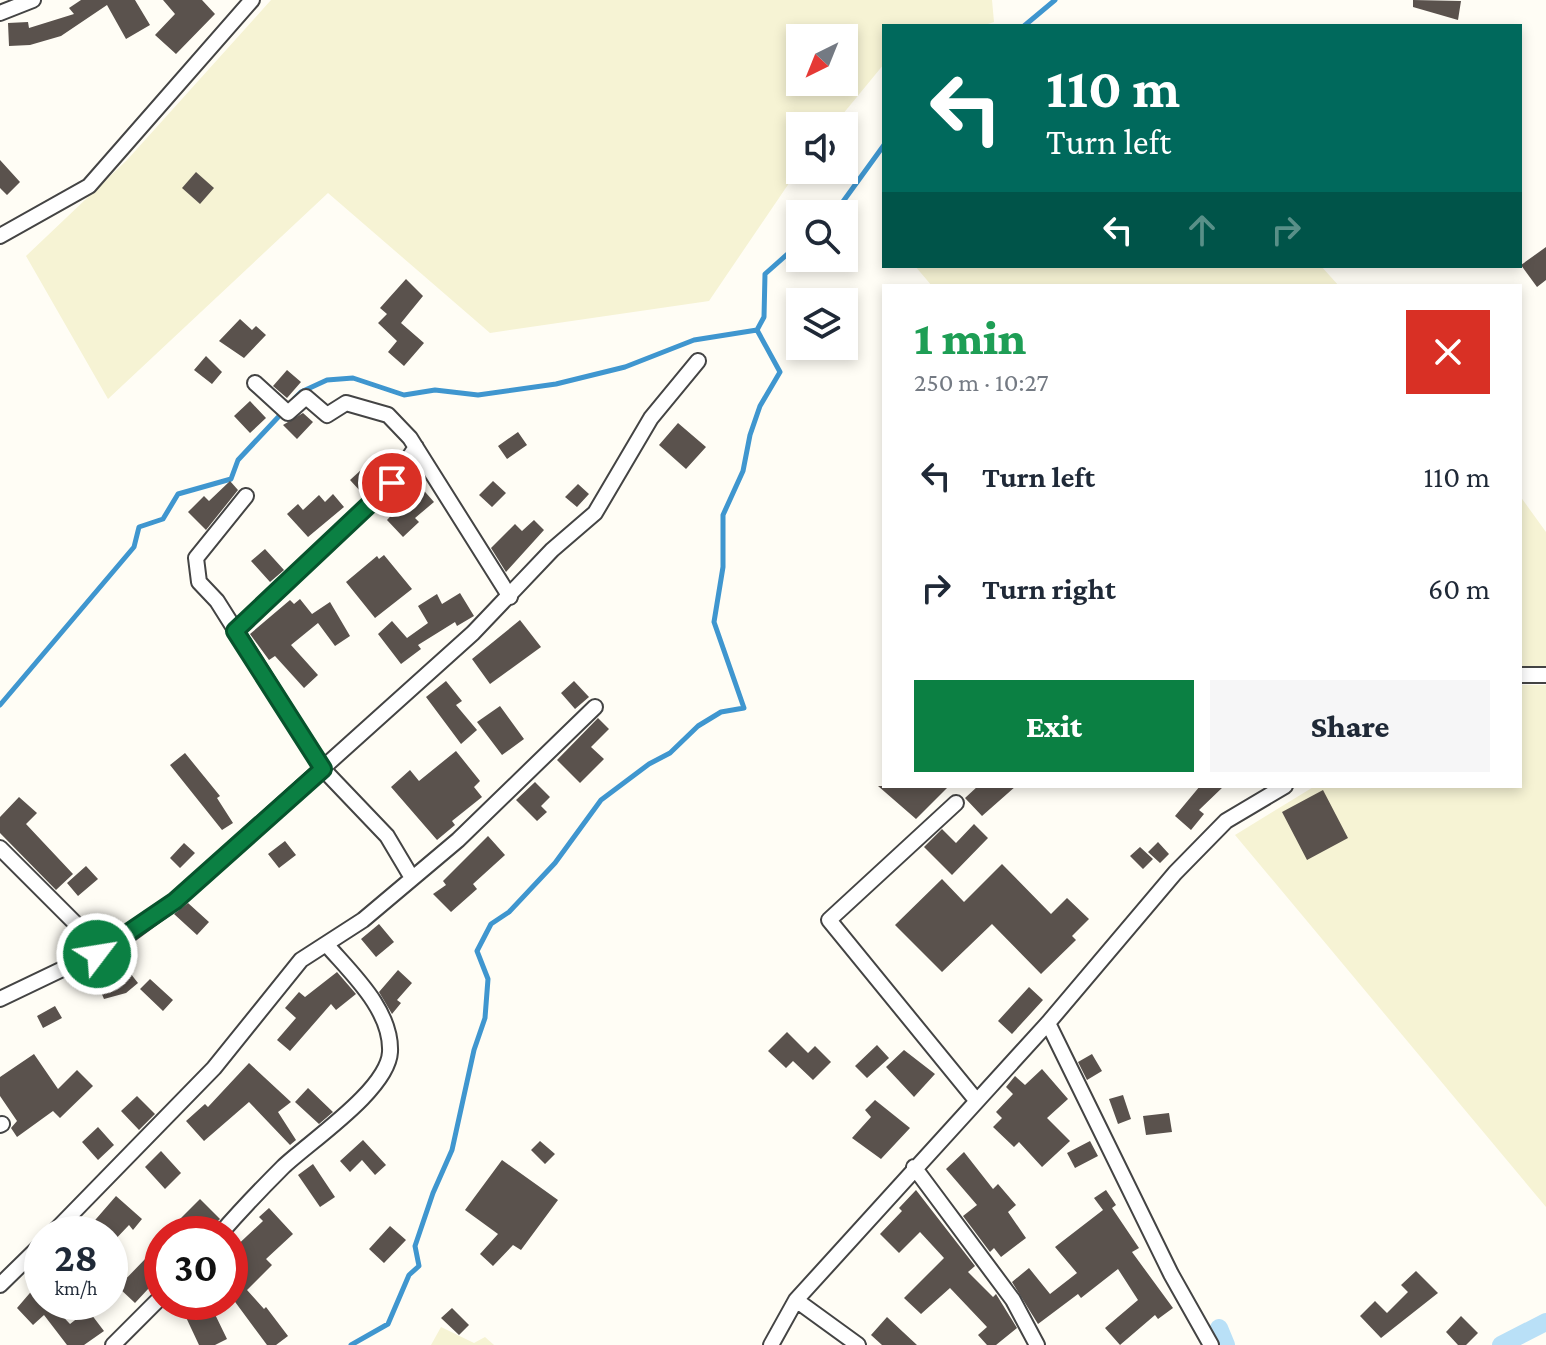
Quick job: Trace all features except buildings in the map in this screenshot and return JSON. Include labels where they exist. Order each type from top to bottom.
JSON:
[{"type":"street","points":[[0,13],[33,0]]},
{"type":"street","points":[[0,236],[89,186],[252,0]]},
{"type":"street","points":[[0,999],[97,954],[175,901],[323,769],[510,597],[552,550],[595,513],[645,427],[698,361]]},
{"type":"street","points":[[255,383],[288,413],[306,397],[327,415],[346,403],[388,415],[416,447],[510,597]]},
{"type":"street","points":[[235,631],[392,483],[416,447]]},
{"type":"street","points":[[246,496],[196,558],[199,582],[217,601],[323,769],[387,836],[412,878]]},
{"type":"street","points":[[1522,675],[1546,675]]},
{"type":"street","points":[[70,1216],[214,1068],[301,960],[363,920],[412,878],[503,799],[595,707]]},
{"type":"street","points":[[771,1345],[796,1300],[1048,1023],[1120,935],[1226,821],[1282,788]]},
{"type":"street","points":[[956,803],[829,920],[976,1100]]},
{"type":"street","points":[[0,848],[94,942],[97,954]]},
{"type":"street","points":[[237,1216],[286,1164],[355,1106],[382,1073],[390,1054],[387,1033],[376,1007],[326,944]]},
{"type":"street","points":[[1048,1023],[1171,1274],[1211,1345]]},
{"type":"street","points":[[914,1167],[1013,1300],[1037,1345]]},
{"type":"street","points":[[0,1285],[24,1262]]},
{"type":"street","points":[[796,1300],[858,1345]]},
{"type":"street","points":[[113,1345],[144,1314]]},
{"type":"shaded area","points":[[271,0],[992,0],[994,22],[988,24],[882,24],[882,66],[858,96],[858,24],[786,24],[786,96],[858,96],[845,112],[786,112],[786,184],[788,184],[709,301],[490,333],[328,193],[108,399],[26,256],[127,160]]},
{"type":"shaded area","points":[[917,268],[1323,268],[1337,284],[930,284]]},
{"type":"shaded area","points":[[1522,499],[1546,532],[1546,666],[1522,666]]},
{"type":"shaded area","points":[[1522,685],[1546,685],[1546,1207],[1235,835],[1312,788],[1522,788]]},
{"type":"shaded area","points":[[441,1327],[474,1343],[485,1337],[494,1345],[431,1345]]},
{"type":"waterway","points":[[1026,24],[1055,0]]},
{"type":"waterway","points":[[844,200],[882,148]]},
{"type":"waterway","points":[[351,1345],[388,1324],[409,1275],[419,1266],[415,1246],[452,1150],[474,1050],[485,1018],[488,979],[477,951],[491,924],[509,912],[555,863],[601,800],[649,764],[670,753],[698,726],[721,712],[744,708],[714,622],[723,567],[723,515],[743,471],[760,406],[780,372],[757,330],[764,317],[765,274],[786,255]]},
{"type":"waterway","points":[[294,399],[301,392],[327,380],[353,378],[404,395],[435,390],[478,395],[556,384],[625,367],[694,340],[757,330]]},
{"type":"waterway","points":[[0,705],[134,547],[139,527],[163,519],[178,494],[231,479],[238,460],[282,413]]},
{"type":"waterway","points":[[1501,1345],[1546,1322]]},
{"type":"waterway","points":[[1219,1328],[1226,1345]]},
{"type":"route","points":[[97,954],[119,942],[175,901],[323,769],[235,631],[392,483]]}]
